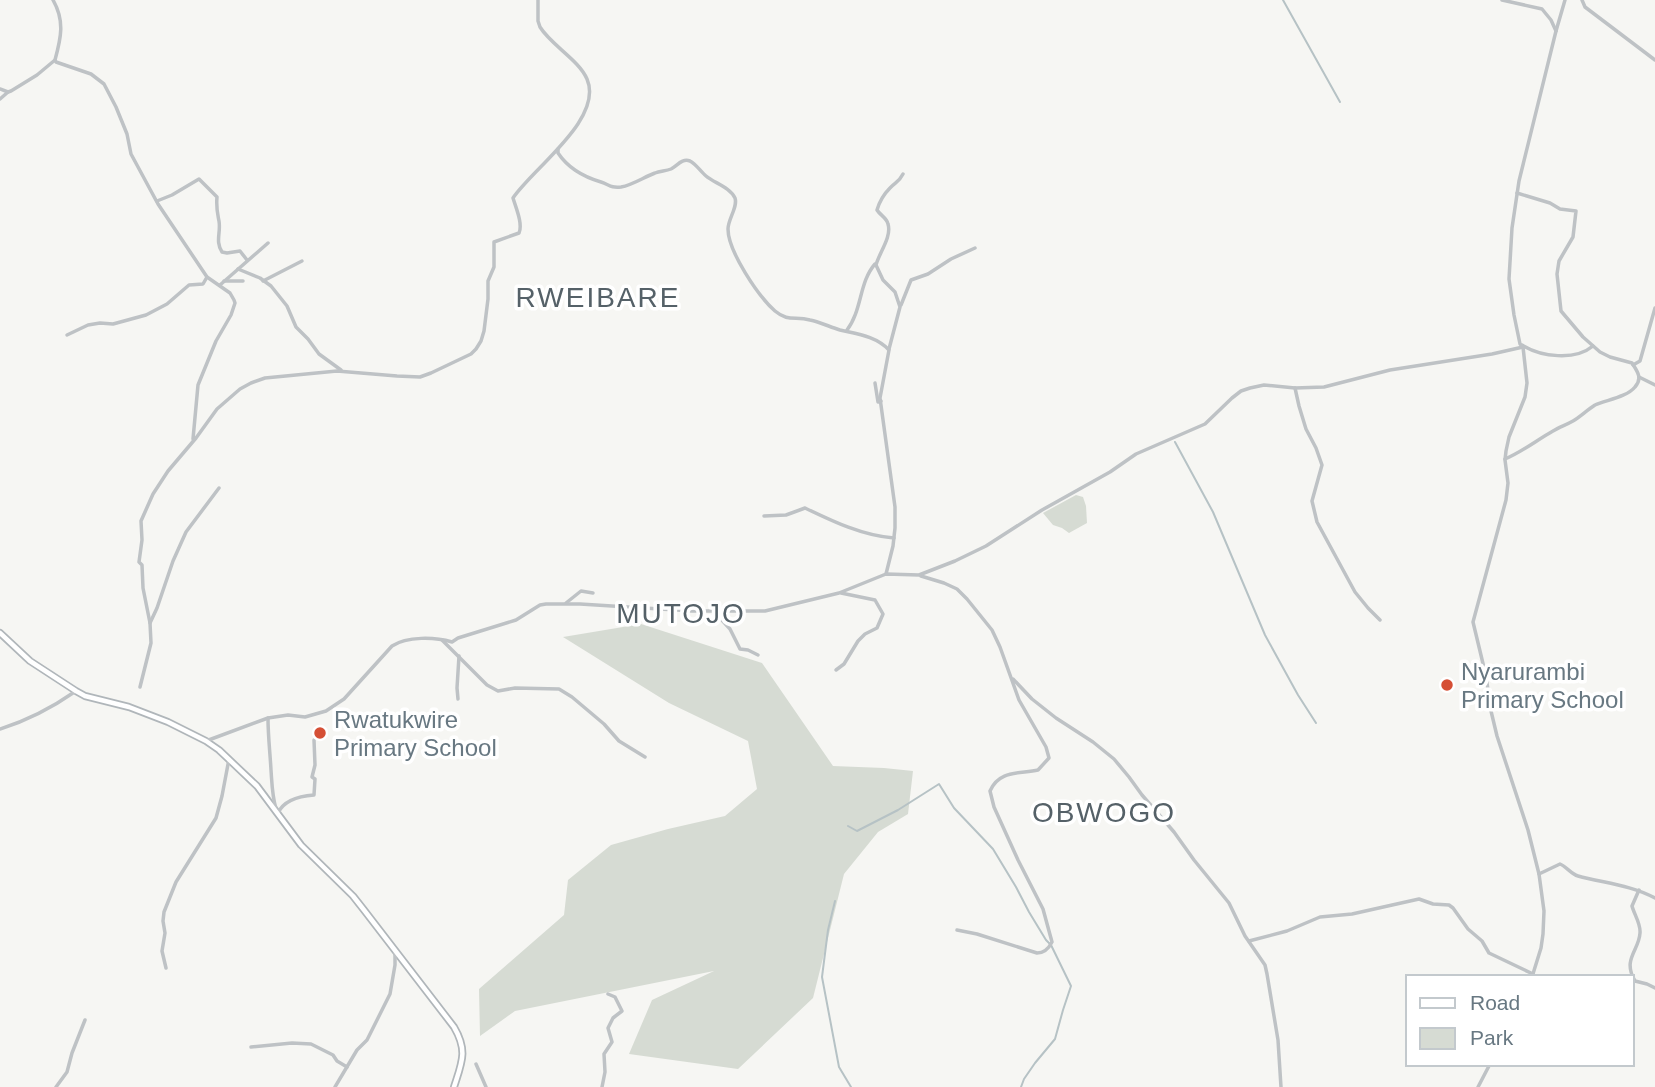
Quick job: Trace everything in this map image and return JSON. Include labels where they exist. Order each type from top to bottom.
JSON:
[{"type":"street","points":[[0,99],[55,60],[60,43],[61,24],[52,0]]},
{"type":"street","points":[[140,687],[150,643],[150,623],[143,588],[142,565],[139,562],[141,521],[153,494],[221,405],[246,385],[265,379],[341,371],[420,377],[471,354],[481,341],[488,281],[494,267],[495,242],[519,233],[522,225],[513,198],[566,139],[589,102],[590,92],[586,78],[540,27],[538,0]]},
{"type":"street","points":[[1502,0],[1542,9],[1556,31]]},
{"type":"street","points":[[1249,941],[1287,931],[1320,917],[1352,914],[1419,899],[1433,904],[1449,905],[1468,929],[1482,941],[1489,953],[1533,975],[1543,934],[1544,911],[1539,874],[1528,830],[1497,736],[1473,622],[1506,500],[1508,483],[1505,460],[1509,437],[1526,390],[1527,373],[1509,279],[1511,228],[1517,193],[1565,0]]},
{"type":"street","points":[[1582,0],[1585,7],[1655,60]]},
{"type":"street","points":[[55,60],[59,64],[91,74],[104,84],[127,134],[131,154],[156,201],[207,277],[232,296],[235,303],[198,385],[193,440]]},
{"type":"street","points":[[0,89],[8,92]]},
{"type":"street","points":[[559,147],[558,153],[566,163],[589,180],[611,187],[627,186],[689,161],[734,197],[736,201],[728,228],[731,244],[755,291],[767,304],[782,317],[809,320],[876,340],[889,350]]},
{"type":"street","points":[[846,331],[852,324],[870,270],[885,244],[889,227],[877,210],[878,206],[890,187],[898,183],[903,174]]},
{"type":"street","points":[[156,201],[199,179],[217,197],[215,209],[219,225],[219,247],[227,253],[240,251],[247,260]]},
{"type":"street","points":[[1505,460],[1590,408],[1635,388],[1639,377],[1632,363],[1604,354],[1593,346],[1561,311],[1557,274],[1559,261],[1573,237],[1576,211],[1560,209],[1550,203],[1517,193]]},
{"type":"street","points":[[219,285],[268,243]]},
{"type":"street","points":[[886,575],[894,538],[895,507],[880,401],[900,307],[911,279],[928,274],[975,248]]},
{"type":"street","points":[[263,281],[302,261]]},
{"type":"street","points":[[877,262],[883,280],[895,292],[900,307]]},
{"type":"street","points":[[238,269],[271,286],[282,298],[296,327],[320,355],[341,371]]},
{"type":"street","points":[[67,335],[88,325],[113,324],[152,312],[186,287],[203,284],[207,277]]},
{"type":"street","points":[[224,281],[243,281]]},
{"type":"street","points":[[1633,365],[1640,361],[1655,309]]},
{"type":"street","points":[[919,575],[986,546],[1136,454],[1205,424],[1241,391],[1264,385],[1324,387],[1390,370],[1492,354],[1522,346],[1534,352],[1580,354],[1593,346]]},
{"type":"street","points":[[1639,377],[1655,385]]},
{"type":"street","points":[[875,383],[876,396],[878,402],[880,401]]},
{"type":"street","points":[[1295,388],[1306,429],[1322,465],[1312,501],[1317,522],[1355,592],[1380,620]]},
{"type":"street","points":[[150,623],[186,532],[219,488]]},
{"type":"street","points":[[764,516],[786,515],[805,508],[879,537],[894,538]]},
{"type":"street","points":[[206,741],[268,718],[288,715],[305,717],[326,711],[344,699],[399,642],[411,639],[441,639],[452,642],[516,620],[540,605],[765,611],[839,593],[886,575],[919,575],[957,589],[992,630],[1019,699],[1046,747],[1049,758],[1038,770],[1012,773],[999,778],[991,787],[990,797],[1043,909],[1052,942],[1048,949],[1037,953],[957,930]]},
{"type":"street","points":[[565,604],[581,591],[593,593]]},
{"type":"street","points":[[836,670],[844,664],[858,641],[877,628],[883,614],[875,600],[839,593]]},
{"type":"street","points":[[718,611],[740,649],[758,655]]},
{"type":"street","points":[[0,633],[30,662],[85,696],[142,712],[206,741],[257,786],[301,845],[353,896],[459,1035],[463,1057],[454,1087]]},
{"type":"street","points":[[441,639],[488,685],[498,691],[514,688],[559,689],[604,724],[619,741],[645,757]]},
{"type":"street","points":[[458,698],[459,656]]},
{"type":"street","points":[[1011,677],[1032,699],[1114,759],[1222,893],[1268,974],[1278,1040],[1281,1087]]},
{"type":"street","points":[[0,729],[60,702],[76,691]]},
{"type":"street","points":[[268,718],[272,794],[277,815]]},
{"type":"street","points":[[277,815],[285,803],[314,795],[314,740]]},
{"type":"street","points":[[166,968],[162,951],[164,912],[176,882],[216,818],[229,760]]},
{"type":"street","points":[[1539,874],[1560,864],[1578,876],[1639,890],[1655,898]]},
{"type":"street","points":[[1631,975],[1632,954],[1640,934],[1632,906],[1639,890]]},
{"type":"street","points":[[335,1087],[357,1050],[369,1036],[390,994],[395,951]]},
{"type":"street","points":[[1634,979],[1655,988]]},
{"type":"street","points":[[602,1087],[604,1054],[612,1042],[608,1028],[613,1018],[622,1011],[615,997],[608,994]]},
{"type":"street","points":[[57,1087],[67,1072],[85,1020]]},
{"type":"street","points":[[251,1047],[302,1042],[333,1055],[347,1067]]},
{"type":"street","points":[[476,1065],[486,1087]]},
{"type":"street","points":[[1478,1087],[1489,1066]]},
{"type":"green space","points":[[1076,495],[1083,497],[1087,523],[1069,533],[1053,525],[1043,513]]},
{"type":"green space","points":[[641,624],[762,663],[833,766],[913,771],[908,814],[878,832],[844,874],[813,998],[738,1069],[629,1054],[652,1000],[714,971],[515,1011],[480,1036],[479,989],[564,915],[568,880],[611,845],[725,816],[757,789],[748,741],[669,703],[563,637]]},
{"type":"waterway","points":[[1283,0],[1340,102]]},
{"type":"waterway","points":[[1175,442],[1213,512],[1265,635],[1316,723]]},
{"type":"waterway","points":[[848,826],[857,831],[898,810],[939,784],[954,808],[993,849],[1051,945],[1071,986],[1055,1039],[1035,1063],[1021,1087]]},
{"type":"waterway","points":[[835,901],[822,977],[839,1067],[851,1087]]},
{"type":"place","name":"Nyarurambi Primary School","points":[[1447,685]]},
{"type":"place","name":"Rwatukwire Primary School","points":[[320,733]]},
{"type":"district","name":"RWEIBARE","points":[[598,297]]},
{"type":"district","name":"MUTOJO","points":[[681,613]]},
{"type":"district","name":"OBWOGO","points":[[1104,812]]}]
